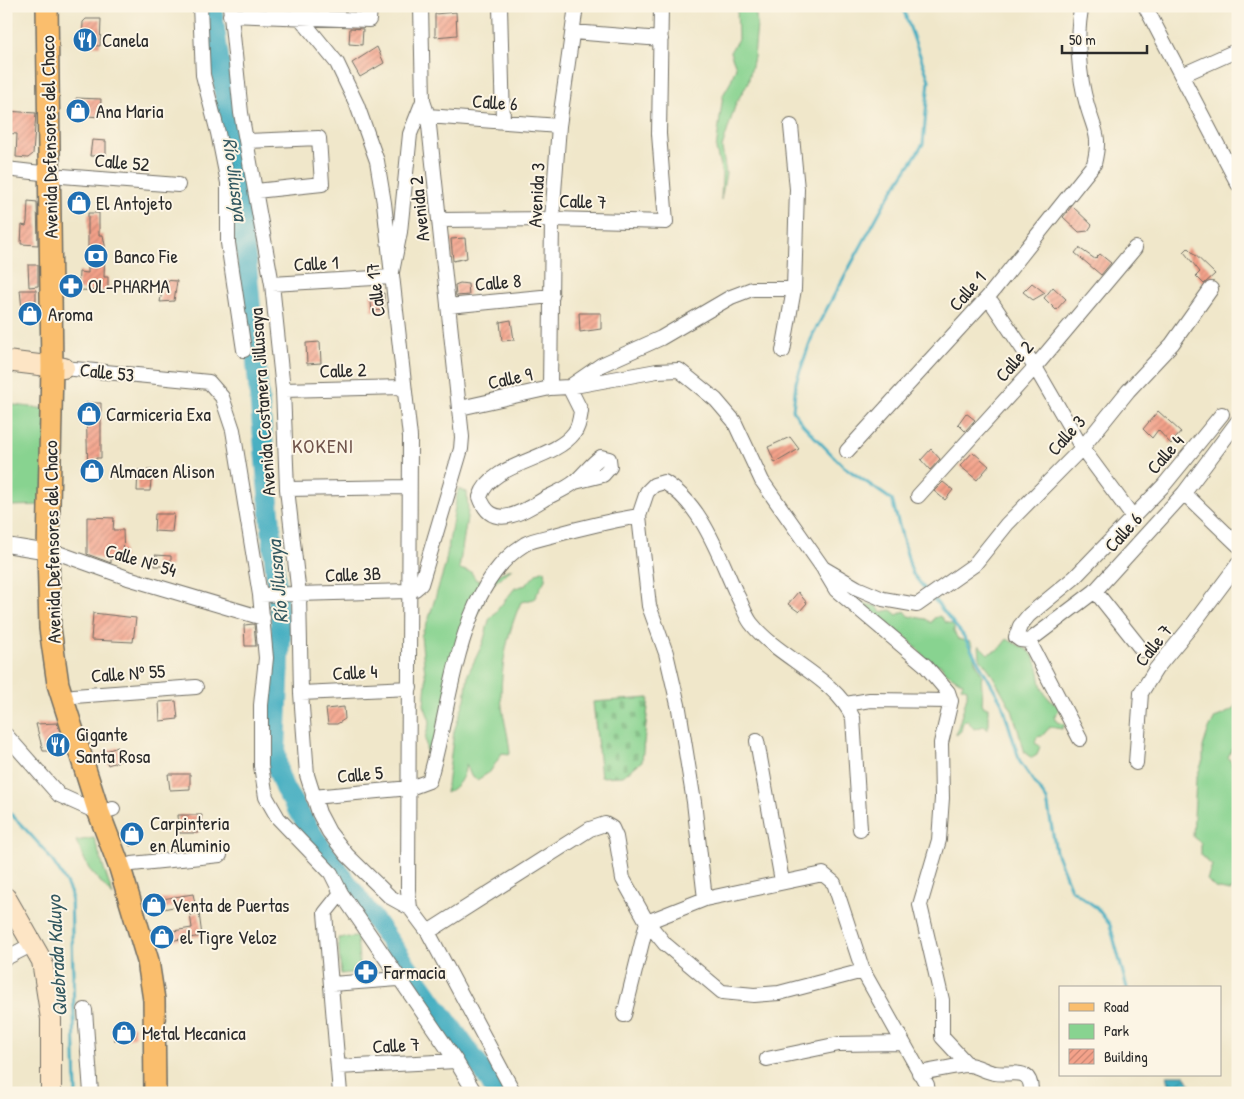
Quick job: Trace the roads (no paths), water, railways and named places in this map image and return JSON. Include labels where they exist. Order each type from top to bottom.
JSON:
[{"type":"main road","name":"Avenida Defensores del Chaco","points":[[47,6],[56,175]]},
{"type":"main road","name":"Avenida Defensores del Chaco","points":[[60,6],[56,175],[58,367],[54,552],[50,628],[55,667],[69,697],[126,866],[148,961],[154,1000],[155,1093]]},
{"type":"main road","name":"Calle 53","points":[[6,361],[58,367]]},
{"type":"main road","points":[[126,866],[156,936],[165,979],[167,1093]]},
{"type":"main road","points":[[6,898],[42,961],[51,1018],[52,1093]]},
{"type":"street","points":[[200,6],[203,75],[218,133],[228,183],[228,244],[244,350]]},
{"type":"street","name":"Avenida 2","points":[[408,591],[422,584],[461,449],[460,408],[428,116],[423,100],[421,6]]},
{"type":"street","points":[[500,6],[503,122]]},
{"type":"street","name":"Avenida 3","points":[[550,388],[552,219],[559,126],[576,6]]},
{"type":"street","points":[[573,32],[661,39],[661,6]]},
{"type":"street","name":"Calle 1","points":[[847,451],[988,297],[1094,164],[1098,144],[1081,79],[1078,21],[1082,6]]},
{"type":"street","points":[[1145,6],[1238,184]]},
{"type":"street","points":[[230,11],[370,13]]},
{"type":"street","name":"Avenida Costanera Jillusaya","points":[[230,11],[241,113],[272,284],[283,390],[286,488],[307,774],[313,797],[329,832],[347,855],[390,897],[410,908]]},
{"type":"street","name":"Calle 17","points":[[300,13],[337,63],[358,105],[377,161],[384,203],[410,437],[408,591],[410,688],[408,890],[410,908]]},
{"type":"street","name":"Calle 7","points":[[439,220],[552,219],[666,222],[659,134],[661,39]]},
{"type":"street","points":[[1182,75],[1238,50]]},
{"type":"street","points":[[391,278],[400,232],[410,134],[423,100]]},
{"type":"street","name":"Calle 6","points":[[428,116],[559,126]]},
{"type":"street","points":[[783,351],[794,289],[797,189],[791,126]]},
{"type":"street","points":[[246,142],[319,138],[322,184],[256,191]]},
{"type":"street","name":"Calle 52","points":[[6,169],[178,185]]},
{"type":"street","name":"Calle 2","points":[[918,496],[1035,367],[1135,248]]},
{"type":"street","name":"Calle 1","points":[[272,284],[391,278]]},
{"type":"street","points":[[575,482],[514,515],[503,517],[490,514],[483,507],[480,497],[488,481],[565,442],[575,432],[581,410],[569,387],[600,364],[661,338],[731,297],[752,289],[794,289]]},
{"type":"street","name":"Calle 3","points":[[823,568],[857,588],[883,599],[917,605],[974,565],[1007,524],[1082,448],[1128,391],[1172,344],[1211,289]]},
{"type":"street","name":"Calle 8","points":[[448,306],[552,296]]},
{"type":"street","points":[[988,297],[1035,367],[1082,448],[1133,517]]},
{"type":"street","name":"Calle 53","points":[[58,367],[209,382],[222,397],[232,430],[266,595]]},
{"type":"street","name":"Calle 9","points":[[460,408],[550,388],[569,387],[657,371],[679,370],[716,400],[734,421],[762,481],[823,568]]},
{"type":"street","name":"Calle 2","points":[[283,390],[403,386]]},
{"type":"street","name":"Calle 4","points":[[1022,639],[1020,626],[1029,615],[1074,578],[1133,517],[1190,456],[1222,414]]},
{"type":"street","name":"Calle 6","points":[[1022,639],[1095,591],[1184,492],[1238,421]]},
{"type":"street","points":[[705,899],[694,802],[681,718],[666,653],[649,606],[640,516],[647,492],[654,485],[664,482],[674,488],[700,518],[749,620],[764,640],[786,653],[846,704],[853,718],[860,829]]},
{"type":"street","points":[[286,488],[409,487]]},
{"type":"street","points":[[1184,492],[1238,545]]},
{"type":"street","points":[[410,788],[428,781],[455,671],[472,615],[494,571],[526,543],[604,521],[640,516]]},
{"type":"street","name":"Calle Nº 54","points":[[6,545],[54,552],[128,578],[263,618]]},
{"type":"street","name":"Calle 7","points":[[1136,763],[1141,693],[1156,669],[1238,564]]},
{"type":"street","points":[[823,568],[836,590],[925,665],[948,692],[951,701],[941,743],[942,798],[939,840],[920,905],[942,1000],[942,1038],[968,1065]]},
{"type":"street","name":"Calle 3B","points":[[266,595],[408,591]]},
{"type":"street","points":[[1095,591],[1142,650]]},
{"type":"street","points":[[266,595],[263,618],[266,658],[261,705],[261,766],[266,797],[285,826],[331,874],[341,893],[398,979],[456,1060],[475,1093]]},
{"type":"street","points":[[1022,639],[1080,739]]},
{"type":"street","name":"Calle Nº 55","points":[[69,697],[196,687]]},
{"type":"street","name":"Calle 4","points":[[301,693],[410,688]]},
{"type":"street","points":[[846,704],[870,700],[951,701]]},
{"type":"street","points":[[6,735],[59,795],[106,811]]},
{"type":"street","points":[[758,740],[782,881]]},
{"type":"street","name":"Calle 5","points":[[313,797],[410,788]]},
{"type":"street","points":[[428,932],[590,829],[605,824],[612,828],[616,837],[624,879],[646,922],[665,944],[722,992],[754,995],[779,993],[863,971]]},
{"type":"street","points":[[126,866],[220,855]]},
{"type":"street","points":[[646,922],[705,899],[782,881],[823,874],[830,877],[834,883],[863,971],[928,1093]]},
{"type":"street","points":[[340,1093],[325,913],[341,893]]},
{"type":"street","points":[[410,908],[428,932],[514,1093]]},
{"type":"street","points":[[624,1015],[646,922]]},
{"type":"street","points":[[6,958],[33,944]]},
{"type":"street","points":[[332,984],[398,979]]},
{"type":"street","points":[[85,1010],[90,1093]]},
{"type":"street","points":[[767,1059],[839,1044],[902,1043]]},
{"type":"street","name":"Calle 7","points":[[338,1066],[456,1060]]},
{"type":"street","points":[[919,1073],[968,1065],[996,1074],[1016,1072],[1026,1076],[1032,1084],[1031,1093]]},
{"type":"water","points":[[1167,1076],[1186,1076],[1195,1093],[1171,1093]]},
{"type":"waterway","name":"Río Jilusaya","points":[[212,6],[247,264],[281,634],[276,751],[278,771],[284,788],[315,838],[486,1075],[496,1093]]},
{"type":"waterway","points":[[902,6],[929,80],[923,144],[884,204],[813,334],[796,382],[793,410],[803,425],[843,466],[892,500],[912,573],[928,593]]},
{"type":"waterway","points":[[932,597],[963,635],[1002,703],[1020,762],[1047,800],[1056,852],[1071,889],[1097,908],[1110,925],[1126,986]]},
{"type":"waterway","name":"Quebrada Kaluyo","points":[[6,809],[51,859],[71,894],[76,1093]]},
{"type":"place","name":"Canela","points":[[85,40]]},
{"type":"place","name":"Ana Maria","points":[[78,111]]},
{"type":"place","name":"El Antojeto","points":[[79,203]]},
{"type":"place","name":"Banco Fie","points":[[96,256]]},
{"type":"place","name":"OL-PHARMA","points":[[71,286]]},
{"type":"place","name":"Aroma","points":[[30,314]]},
{"type":"place","name":"Carmiceria Exa","points":[[89,414]]},
{"type":"place","name":"Almacen Alison","points":[[92,471]]},
{"type":"place","name":"Gigante Santa Rosa","points":[[58,745]]},
{"type":"place","name":"Carpinteria en Aluminio","points":[[132,834]]},
{"type":"place","name":"Venta de Puertas","points":[[154,905]]},
{"type":"place","name":"el Tigre Veloz","points":[[162,937]]},
{"type":"place","name":"Farmacia","points":[[366,972]]},
{"type":"place","name":"Metal Mecanica","points":[[124,1033]]},
{"type":"district","name":"KOKENI","points":[[323,445]]}]
